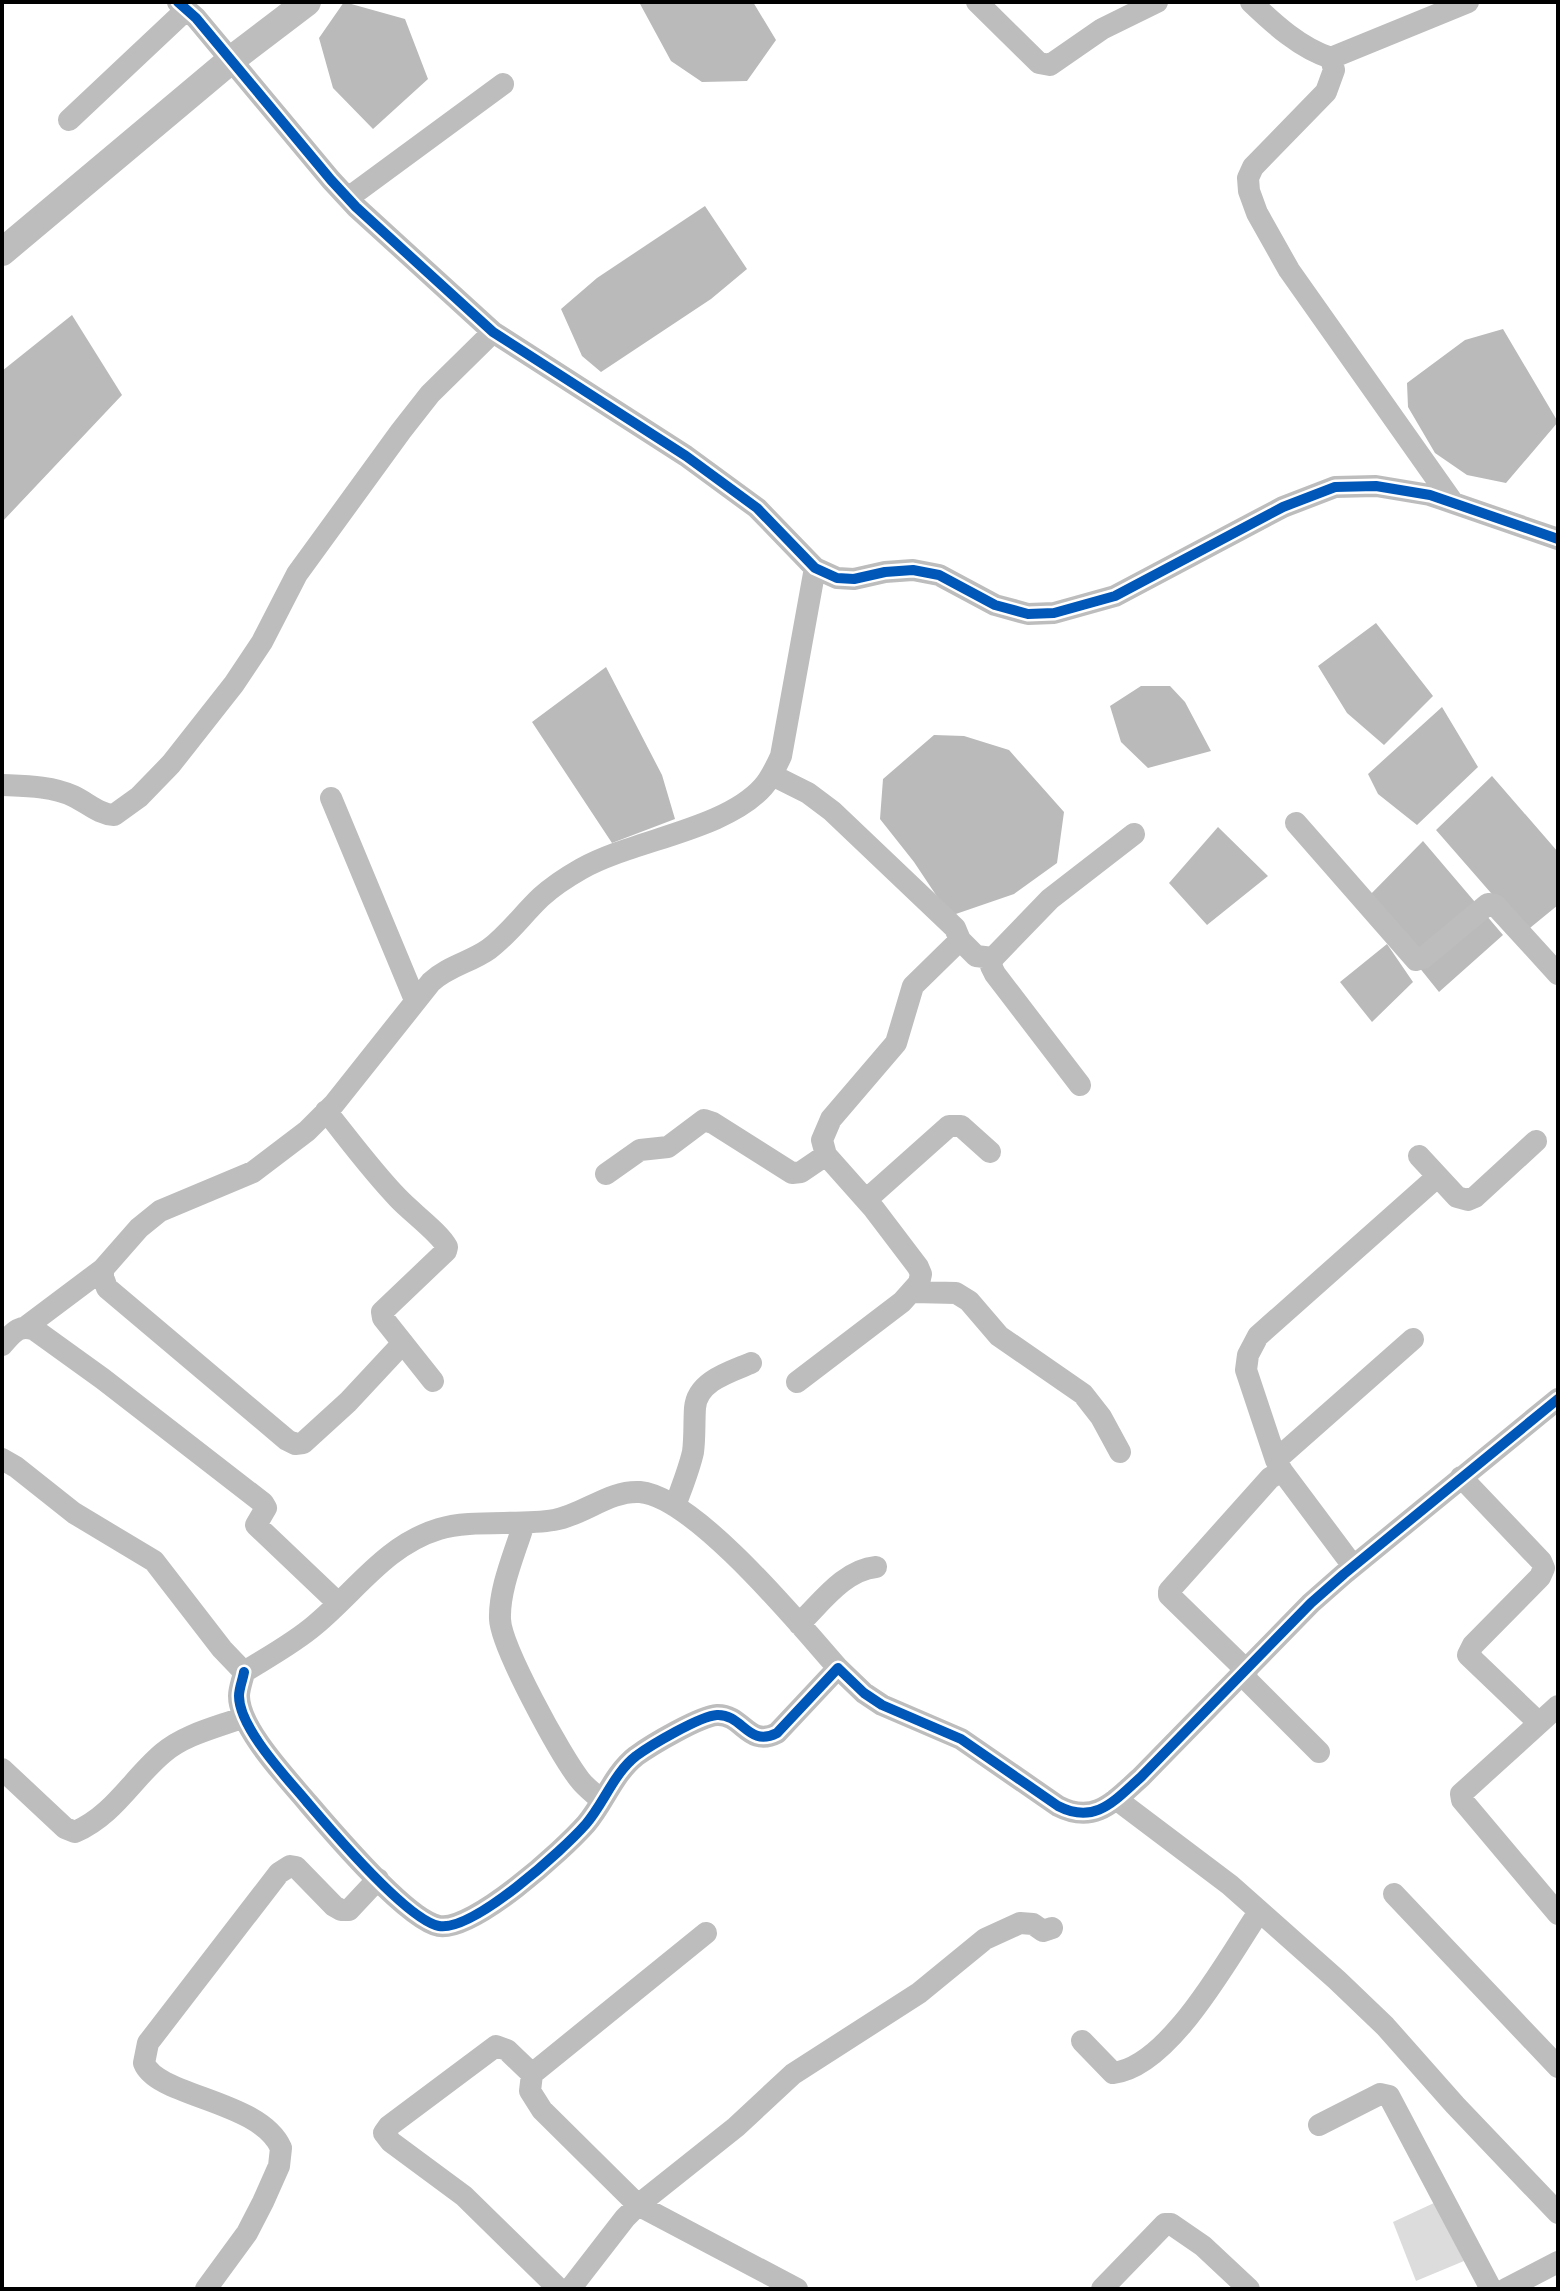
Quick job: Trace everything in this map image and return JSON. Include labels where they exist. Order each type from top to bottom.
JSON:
[{"type":"main road","points":[[2,252],[231,60],[307,2]]},
{"type":"street","points":[[977,2],[1039,63],[1050,65],[1102,29],[1157,2]]},
{"type":"street","points":[[1251,2],[1314,52],[1331,58],[1468,2]]},
{"type":"street","points":[[69,120],[183,6],[348,198],[493,332],[698,464],[757,508],[815,568],[837,578],[854,579],[913,570],[939,575],[995,605],[1028,614],[1054,613],[1115,596],[1283,507],[1335,487],[1405,489],[1452,501],[1558,539]]},
{"type":"street","points":[[1331,58],[1334,70],[1326,92],[1253,167],[1248,178],[1249,191],[1257,213],[1289,270],[1452,501]]},
{"type":"street","points":[[348,198],[503,84]]},
{"type":"street","points":[[2,785],[57,790],[103,814],[114,815],[139,797],[171,764],[234,684],[262,642],[297,574],[401,431],[430,394],[493,332]]},
{"type":"street","points":[[2,1345],[19,1328],[27,1326],[103,1269],[139,1228],[160,1211],[253,1172],[288,1147],[326,1111],[415,1000],[441,973],[487,950],[503,938],[542,896],[566,878],[606,857],[738,807],[761,789],[781,756],[815,568]]},
{"type":"street","points":[[772,775],[799,787],[832,811],[955,928],[960,940],[976,956],[993,958],[1000,954],[1050,899],[1134,834]]},
{"type":"street","points":[[331,798],[415,1000]]},
{"type":"street","points":[[1296,823],[1416,960],[1423,958],[1488,904],[1495,905],[1558,974]]},
{"type":"street","points":[[797,1382],[902,1302],[913,1292],[921,1274],[866,1200],[822,1148],[825,1129],[896,1043],[913,986],[960,940]]},
{"type":"street","points":[[993,958],[991,966],[995,974],[1080,1085]]},
{"type":"street","points":[[326,1111],[392,1192],[444,1240],[447,1247],[382,1312],[383,1318],[433,1381]]},
{"type":"street","points":[[606,1174],[640,1150],[668,1147],[704,1120],[792,1173],[801,1172],[826,1155]]},
{"type":"street","points":[[866,1200],[949,1126],[961,1126],[990,1152]]},
{"type":"street","points":[[1419,1156],[1457,1197],[1468,1200],[1536,1141]]},
{"type":"street","points":[[1353,1566],[1279,1466],[1246,1370],[1248,1355],[1258,1336],[1437,1177]]},
{"type":"street","points":[[103,1269],[107,1288],[295,1444],[303,1443],[348,1402],[403,1343]]},
{"type":"street","points":[[913,1292],[956,1293],[969,1301],[999,1336],[1083,1394],[1101,1417],[1120,1452]]},
{"type":"street","points":[[27,1326],[103,1379],[263,1503],[266,1508],[256,1525],[338,1603]]},
{"type":"street","points":[[1319,1752],[1169,1595],[1169,1591],[1279,1466],[1413,1339]]},
{"type":"street","points":[[675,1506],[692,1456],[696,1427],[694,1405],[701,1392],[716,1377],[751,1363]]},
{"type":"street","points":[[838,1668],[777,1733],[766,1738],[759,1738],[732,1719],[719,1715],[706,1718],[634,1757],[589,1821],[540,1870],[459,1924],[435,1925],[420,1916],[378,1879],[305,1800],[257,1738],[244,1717],[239,1696],[244,1672],[313,1627],[397,1548],[417,1537],[442,1528],[566,1518],[603,1500],[640,1492],[664,1498],[724,1544],[864,1693],[882,1705],[961,1739],[1072,1813],[1088,1814],[1116,1799],[1245,1673],[1311,1603],[1558,1399]]},
{"type":"street","points":[[2,1459],[74,1513],[154,1561],[222,1649],[244,1672]]},
{"type":"street","points":[[1461,1477],[1541,1561],[1544,1568],[1540,1577],[1473,1645],[1468,1655],[1550,1719],[1464,1791],[1462,1800],[1558,1914]]},
{"type":"street","points":[[524,1523],[501,1602],[500,1623],[543,1719],[582,1782],[602,1801]]},
{"type":"street","points":[[799,1624],[851,1574],[876,1567]]},
{"type":"street","points":[[2,1769],[65,1828],[75,1832],[109,1812],[167,1750],[244,1717]]},
{"type":"street","points":[[1116,1799],[1219,1877],[1385,2026],[1558,2213]]},
{"type":"street","points":[[206,2289],[247,2233],[279,2166],[281,2148],[272,2134],[222,2103],[153,2077],[144,2063],[148,2043],[279,1873],[290,1866],[296,1867],[341,1910],[349,1910],[378,1879]]},
{"type":"street","points":[[1394,1894],[1558,2067]]},
{"type":"street","points":[[1082,2041],[1113,2073],[1121,2072],[1161,2049],[1189,2016],[1259,1912]]},
{"type":"street","points":[[570,2289],[638,2205],[736,2127],[793,2074],[919,1993],[985,1939],[1020,1923],[1033,1924],[1043,1931],[1052,1928]]},
{"type":"street","points":[[706,1933],[532,2074],[530,2091],[542,2110],[638,2205],[797,2289]]},
{"type":"street","points":[[532,2074],[507,2050],[496,2046],[389,2126],[384,2133],[391,2142],[464,2196],[559,2289]]},
{"type":"street","points":[[1319,2125],[1380,2094],[1389,2096],[1491,2289]]},
{"type":"street","points":[[1102,2289],[1165,2224],[1171,2224],[1203,2246],[1249,2289]]},
{"type":"street","points":[[1506,2289],[1558,2262]]},
{"type":"shaded area","points":[[344,2],[405,19],[428,79],[373,129],[333,88],[319,38]]},
{"type":"shaded area","points":[[639,2],[753,2],[776,40],[747,81],[702,82],[671,61]]},
{"type":"shaded area","points":[[705,206],[747,269],[711,299],[601,372],[582,356],[561,309],[597,278]]},
{"type":"shaded area","points":[[72,315],[122,395],[2,522],[2,371]]},
{"type":"shaded area","points":[[1503,329],[1558,422],[1506,483],[1467,475],[1435,453],[1408,407],[1407,383],[1465,340]]},
{"type":"shaded area","points":[[1376,623],[1433,696],[1384,745],[1347,713],[1318,666]]},
{"type":"shaded area","points":[[606,667],[662,775],[675,819],[612,843],[532,722]]},
{"type":"shaded area","points":[[1141,686],[1170,686],[1185,702],[1211,751],[1148,768],[1121,742],[1110,706]]},
{"type":"shaded area","points":[[1442,707],[1478,767],[1417,825],[1378,794],[1368,774]]},
{"type":"shaded area","points":[[934,735],[964,736],[1009,750],[1064,812],[1057,863],[1014,894],[950,916],[914,862],[880,819],[883,779]]},
{"type":"shaded area","points":[[1492,776],[1558,852],[1558,905],[1525,932],[1436,830]]},
{"type":"shaded area","points":[[1218,827],[1268,876],[1207,925],[1169,883]]},
{"type":"shaded area","points":[[1423,841],[1503,935],[1439,992],[1365,900]]},
{"type":"shaded area","points":[[1387,944],[1413,982],[1372,1022],[1340,982]]},
{"type":"building","points":[[1434,2203],[1464,2261],[1416,2281],[1393,2222]]},
{"type":"cycle path","points":[[178,2],[196,18],[356,207],[493,332],[686,456],[757,508],[815,568],[837,578],[854,579],[913,570],[939,575],[995,605],[1028,614],[1054,613],[1115,596],[1283,507],[1335,487],[1376,486],[1430,495],[1558,539]]},
{"type":"cycle path","points":[[244,1672],[239,1693],[241,1709],[266,1752],[370,1872],[408,1908],[439,1926],[454,1924],[494,1903],[558,1852],[586,1824],[621,1771],[643,1751],[688,1726],[717,1715],[726,1716],[752,1734],[767,1736],[777,1733],[838,1668],[864,1693],[882,1705],[961,1739],[1058,1806],[1071,1811],[1093,1812],[1113,1802],[1141,1777],[1311,1603],[1558,1399]]}]
